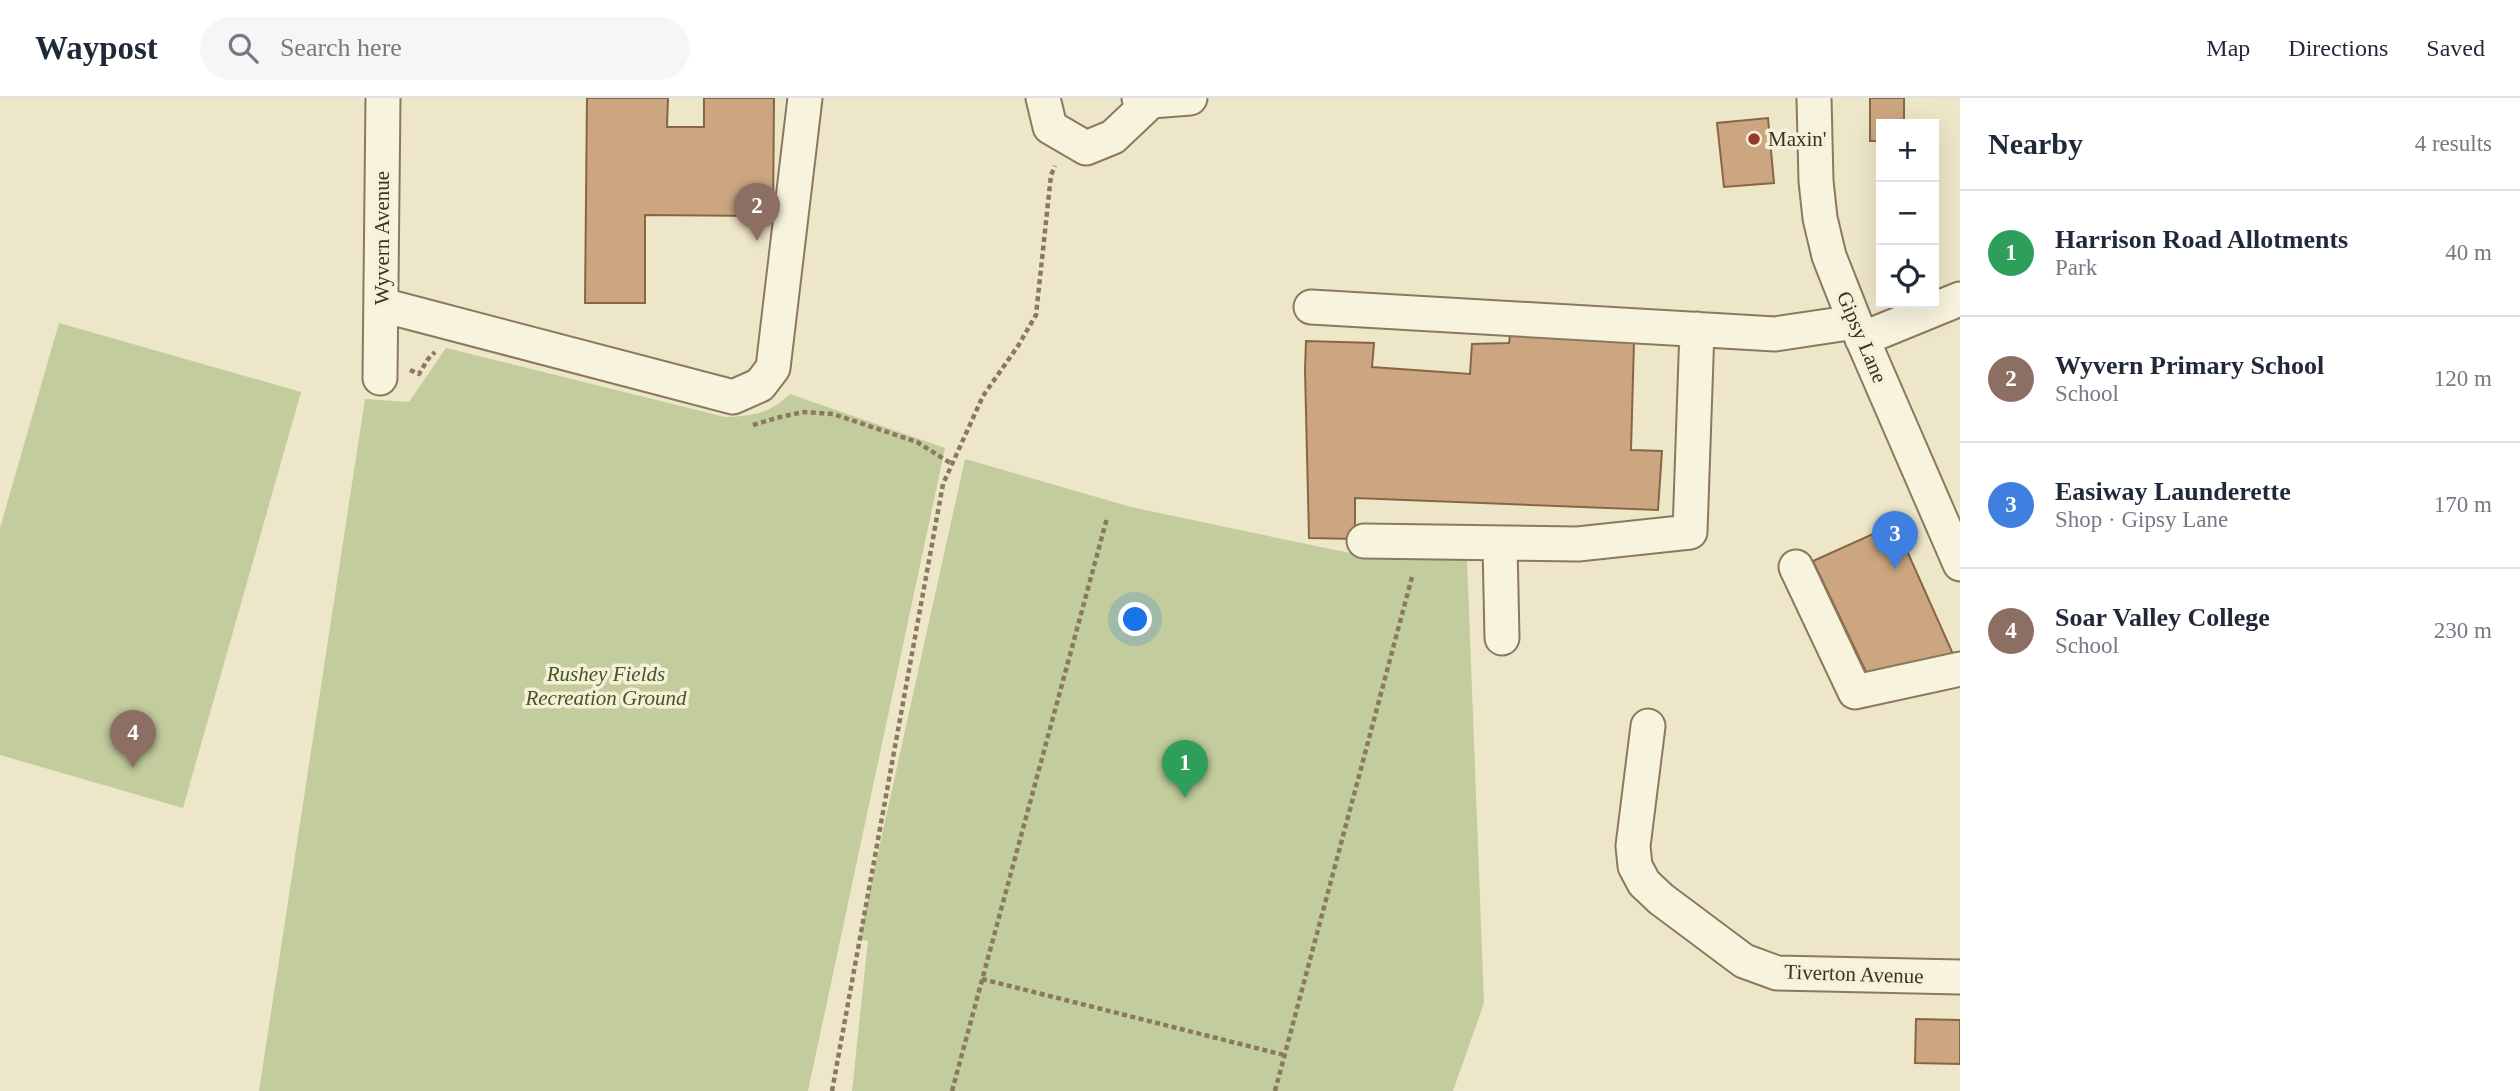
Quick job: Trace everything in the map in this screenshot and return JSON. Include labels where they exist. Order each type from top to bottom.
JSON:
[{"type":"street","name":"Wyvern Avenue","points":[[380,378],[383,98]]},
{"type":"street","points":[[382,305],[733,397],[760,385],[773,368],[805,98]]},
{"type":"street","points":[[1043,98],[1050,127],[1086,148],[1113,137],[1145,100],[1190,98]]},
{"type":"street","name":"Gipsy Lane","points":[[1814,98],[1816,181],[1820,218],[1829,256],[1858,331],[1960,564]]},
{"type":"street","points":[[1311,307],[1775,334],[1858,331],[1960,299]]},
{"type":"street","points":[[1364,541],[1578,544],[1690,532],[1697,329]]},
{"type":"street","points":[[1500,545],[1502,638]]},
{"type":"street","points":[[1796,567],[1855,692],[1960,669]]},
{"type":"street","name":"Tiverton Avenue","points":[[1648,726],[1633,846],[1635,866],[1644,883],[1661,899],[1744,961],[1777,973],[1960,978]]},
{"type":"path","points":[[832,1091],[943,484],[983,396],[1036,315],[1051,175],[1070,138]]},
{"type":"path","points":[[952,1091],[1107,518]]},
{"type":"path","points":[[1275,1091],[1412,577]]},
{"type":"path","points":[[982,979],[1284,1055]]},
{"type":"green space","points":[[59,323],[301,392],[183,808],[0,755],[0,528]]},
{"type":"green space","name":"Rushey Fields Recreation Ground","points":[[446,348],[725,417],[760,413],[775,406],[790,394],[945,448],[808,1091],[259,1091],[365,399],[409,402]]},
{"type":"green space","points":[[965,459],[1131,507],[1366,556],[1467,559],[1484,1003],[1453,1091],[852,1091],[868,941],[859,939]]},
{"type":"building","points":[[587,98],[668,98],[667,127],[704,127],[704,98],[774,98],[773,216],[645,215],[645,303],[585,303]]},
{"type":"building","points":[[1870,98],[1904,98],[1904,119],[1876,119],[1876,141],[1870,141]]},
{"type":"building","points":[[1768,118],[1774,183],[1724,187],[1717,123]]},
{"type":"building","points":[[1511,330],[1634,341],[1631,450],[1662,451],[1658,510],[1355,498],[1355,539],[1309,538],[1306,341],[1374,343],[1372,367],[1470,374],[1472,344],[1509,343]]},
{"type":"building","points":[[1895,524],[1957,663],[1869,678],[1813,561]]},
{"type":"building","points":[[1916,1019],[1960,1020],[1960,1064],[1915,1063]]},
{"type":"place","name":"Maxin'","points":[[1754,139]]},
{"type":"place","name":"Wyvern Primary School","points":[[757,241]]},
{"type":"place","name":"Easiway Launderette","points":[[1895,569]]},
{"type":"place","name":"Soar Valley College","points":[[133,768]]},
{"type":"place","name":"Harrison Road Allotments","points":[[1185,798]]}]
